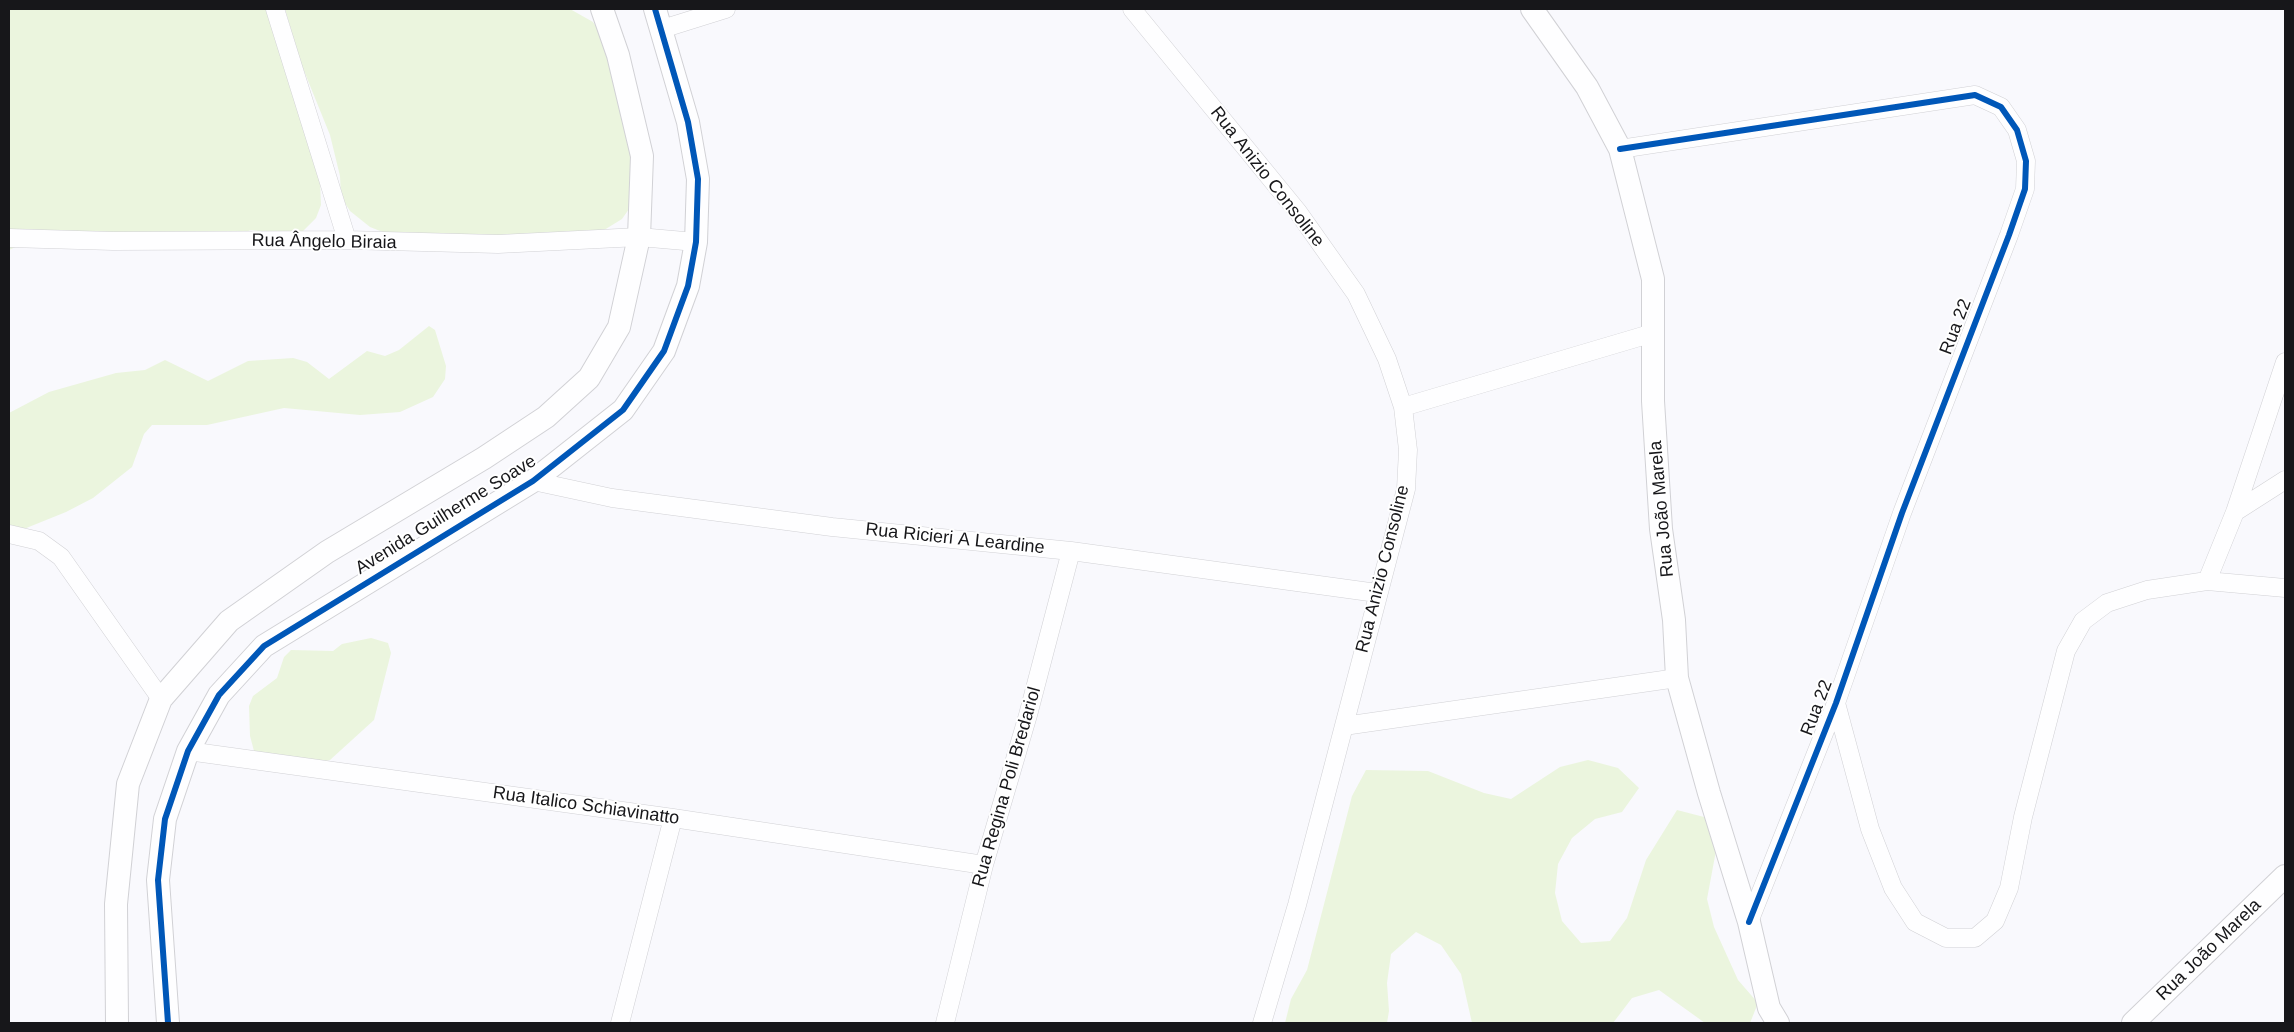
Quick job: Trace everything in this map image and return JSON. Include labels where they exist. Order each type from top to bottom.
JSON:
[{"type":"street","points":[[275,9],[347,240]]},
{"type":"street","name":"Avenida Guilherme Soave","points":[[117,1023],[116,904],[128,784],[161,699],[229,621],[327,552],[484,458],[546,417],[589,378],[619,327],[639,237],[642,156],[618,55],[602,9]]},
{"type":"street","points":[[659,19],[726,9]]},
{"type":"street","name":"Rua Anizio Consoline","points":[[1132,9],[1298,212],[1356,294],[1388,360],[1403,407],[1408,450],[1406,489],[1297,904],[1262,1023]]},
{"type":"street","name":"Rua João Marela","points":[[1532,9],[1587,87],[1620,150],[1652,278],[1653,401],[1661,529],[1674,620],[1677,678],[1709,793],[1750,922],[1769,1008],[1778,1023]]},
{"type":"street","name":"Avenida Guilherme Soave","points":[[168,1023],[158,880],[165,819],[188,752],[219,695],[264,646],[533,481],[623,410],[664,351],[688,286],[696,242],[698,179],[688,122],[659,19]]},
{"type":"street","name":"Rua 22","points":[[1620,150],[1975,95],[2001,107],[2016,130],[2026,161],[2025,189],[1902,513],[1836,703],[1750,922]]},
{"type":"street","name":"Rua Ângelo Biraia","points":[[9,238],[113,241],[347,240],[498,244],[639,237],[696,242]]},
{"type":"street","points":[[1403,407],[1653,334]]},
{"type":"street","points":[[2207,581],[2236,512],[2285,362]]},
{"type":"street","points":[[2236,512],[2285,480]]},
{"type":"street","name":"Rua Ricieri A Leardine","points":[[533,481],[612,498],[832,527],[1071,551],[1378,593]]},
{"type":"street","points":[[9,534],[39,541],[61,557],[161,699]]},
{"type":"street","name":"Rua Regina Poli Bredariol","points":[[945,1023],[984,865],[1028,715],[1071,551]]},
{"type":"street","points":[[1836,703],[1870,829],[1893,888],[1914,922],[1946,938],[1975,938],[1995,921],[2009,888],[2023,818],[2066,651],[2083,621],[2107,603],[2147,590],[2207,581],[2285,588]]},
{"type":"street","points":[[1344,726],[1677,678]]},
{"type":"street","name":"Rua Italico Schiavinatto","points":[[188,752],[673,818],[984,865]]},
{"type":"street","points":[[620,1023],[673,818]]},
{"type":"street","name":"Rua João Marela","points":[[2133,1023],[2285,876]]},
{"type":"green space","points":[[9,9],[268,9],[319,158],[321,205],[316,218],[303,231],[290,235],[251,230],[222,241],[33,239],[9,250]]},
{"type":"green space","points":[[285,9],[570,9],[593,22],[613,51],[626,82],[636,199],[622,219],[596,235],[413,244],[370,227],[350,211],[341,197],[340,176],[330,135],[300,61]]},
{"type":"green space","points":[[429,326],[435,330],[446,366],[445,379],[433,397],[400,412],[360,415],[284,408],[207,425],[152,425],[144,434],[132,467],[93,498],[66,512],[9,535],[9,413],[49,392],[116,373],[145,370],[165,360],[208,381],[248,361],[293,358],[307,362],[329,379],[367,351],[385,356],[399,350]]},
{"type":"green space","points":[[371,638],[388,643],[391,653],[374,720],[330,760],[286,770],[264,763],[254,751],[250,736],[249,706],[253,696],[277,678],[284,657],[291,650],[333,651],[342,644]]},
{"type":"green space","points":[[1588,760],[1618,768],[1639,788],[1622,812],[1595,819],[1572,838],[1558,864],[1555,893],[1562,921],[1581,943],[1610,941],[1627,918],[1646,860],[1677,810],[1704,817],[1718,840],[1707,899],[1714,927],[1738,980],[1758,1003],[1750,1023],[1705,1023],[1659,990],[1632,998],[1613,1023],[1472,1023],[1461,974],[1441,945],[1416,932],[1391,954],[1387,983],[1389,1011],[1387,1023],[1285,1023],[1291,999],[1307,970],[1352,796],[1366,770],[1428,771],[1484,793],[1511,799],[1560,767]]},
{"type":"cycle path","points":[[168,1023],[158,880],[165,819],[188,751],[219,695],[264,646],[533,481],[623,410],[664,351],[688,286],[696,242],[698,179],[688,122],[655,9]]},
{"type":"cycle path","points":[[1620,149],[1975,95],[2001,107],[2017,130],[2026,161],[2025,189],[2009,235],[1902,513],[1836,703],[1749,922]]}]
